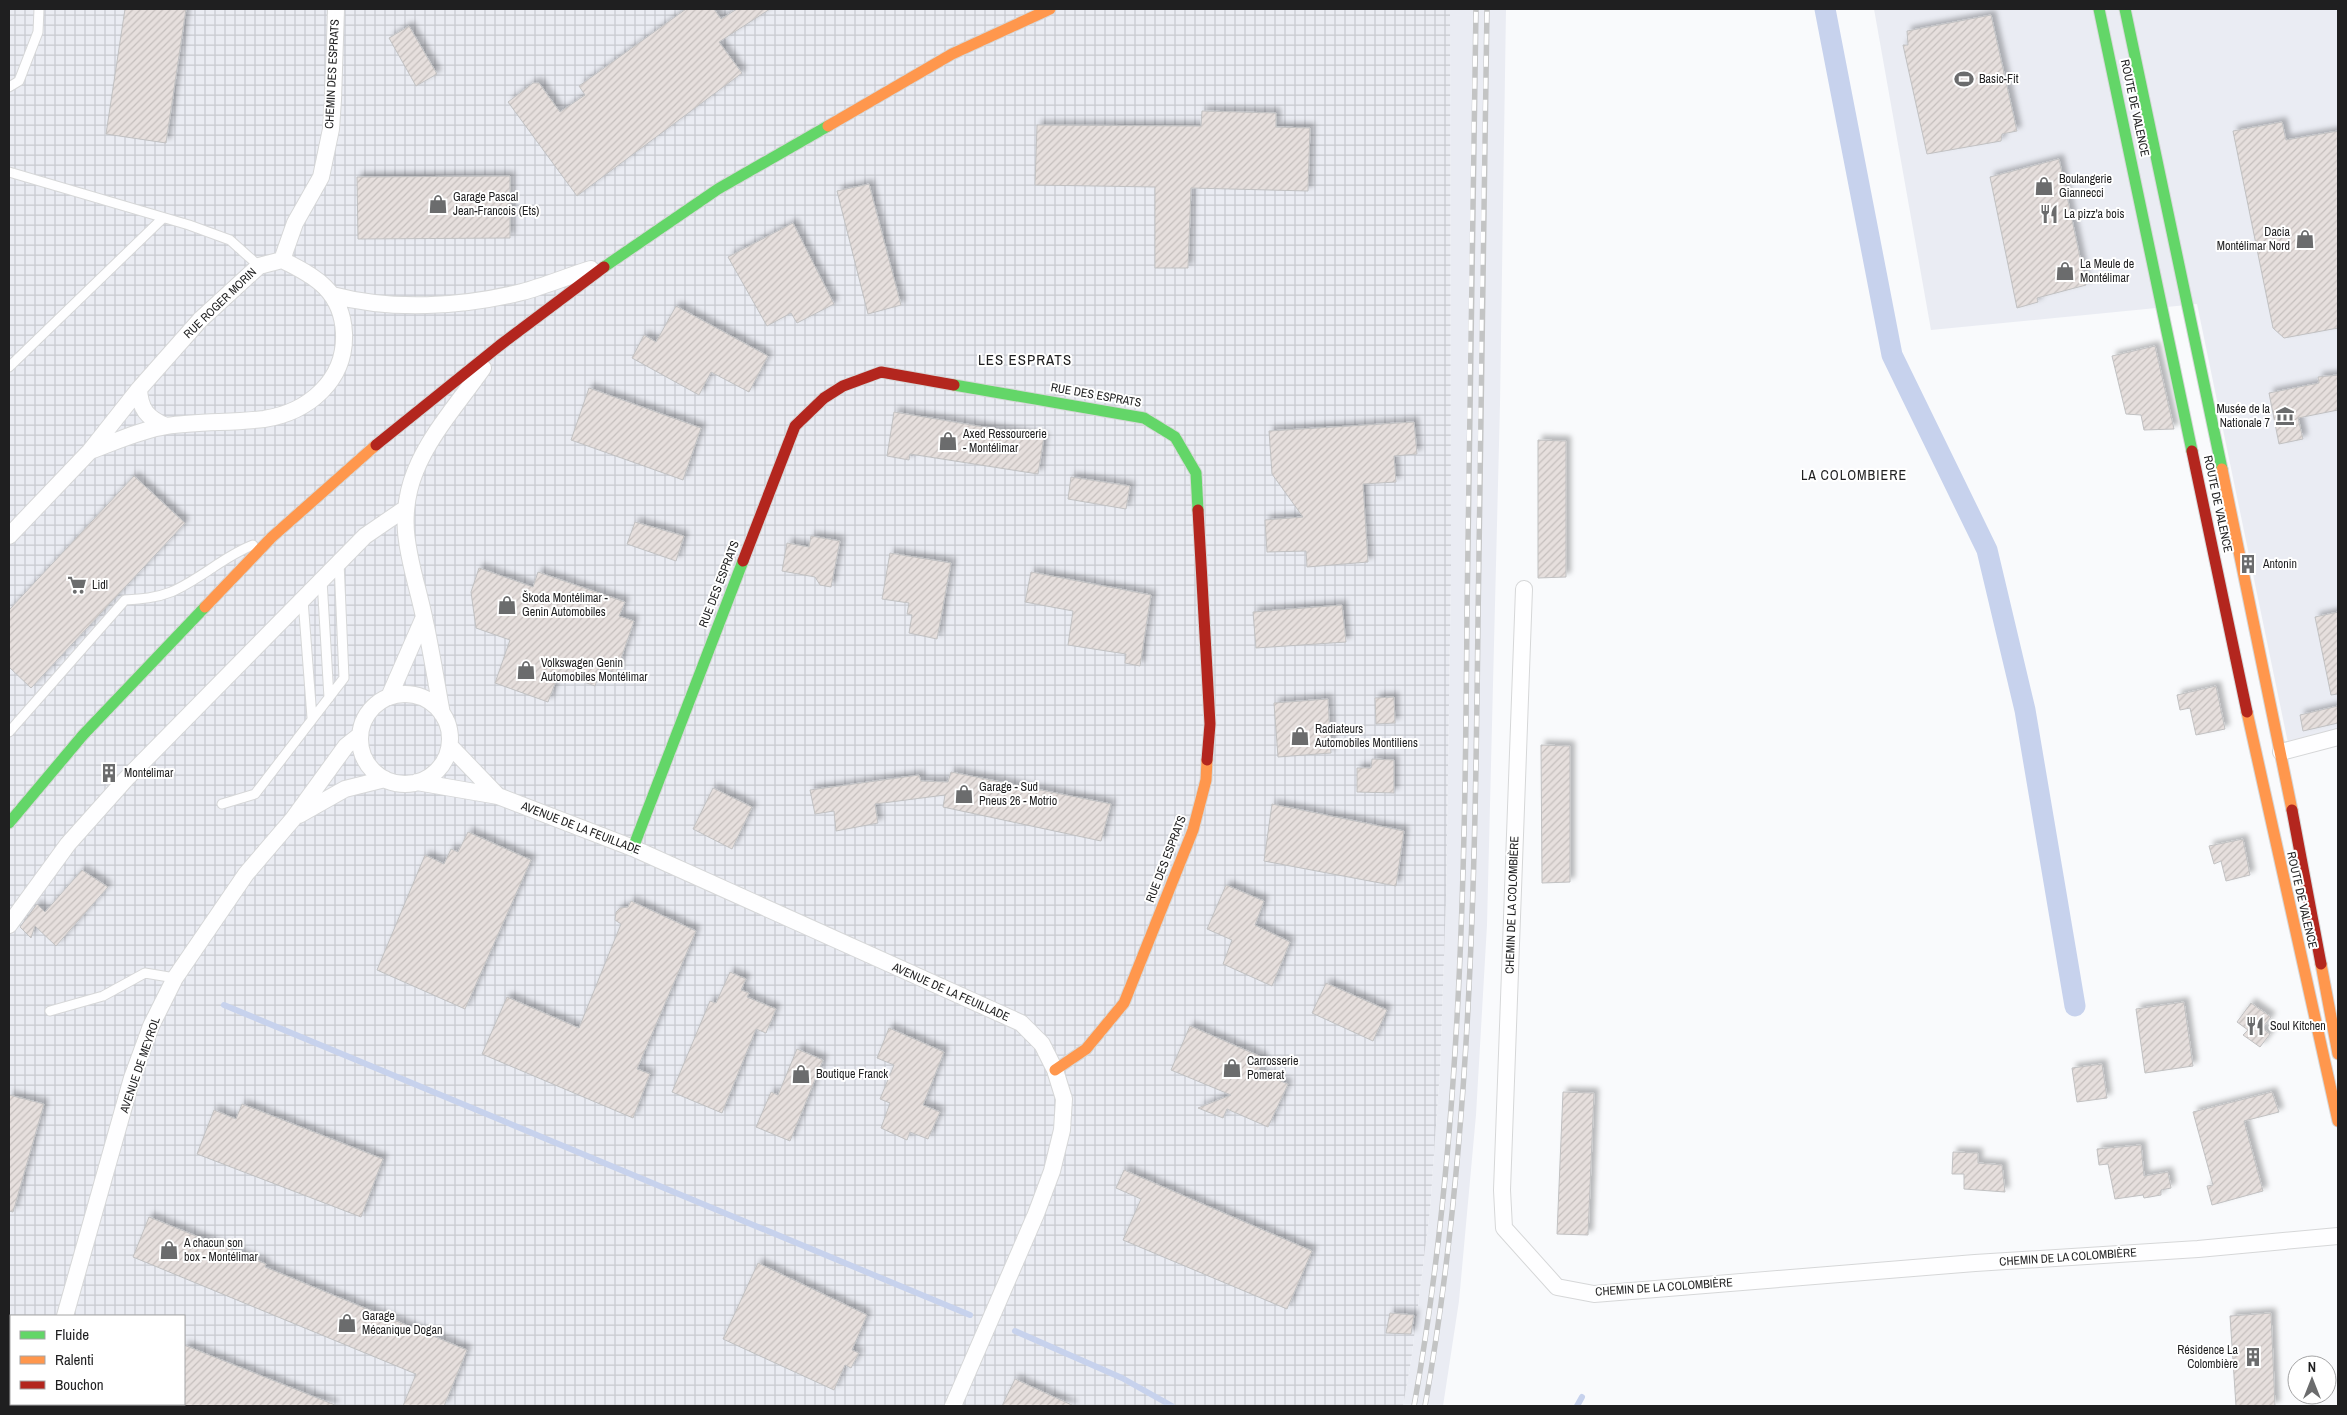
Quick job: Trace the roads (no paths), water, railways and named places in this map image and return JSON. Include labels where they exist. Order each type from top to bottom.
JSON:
[{"type":"main road","points":[[9,823],[83,735],[272,537],[382,440],[499,346],[612,262],[718,189],[952,54],[1050,9]]},
{"type":"main road","name":"ROUTE DE VALENCE","points":[[2099,9],[2272,829],[2338,1121]]},
{"type":"main road","name":"ROUTE DE VALENCE","points":[[2125,9],[2281,752],[2338,1054]]},
{"type":"main road","name":"RUE DES ESPRATS","points":[[633,848],[795,426],[820,399],[850,382],[881,372],[1144,418],[1175,438],[1196,473],[1210,724],[1208,763],[1193,830],[1124,1003],[1086,1049],[1055,1070]]},
{"type":"street","name":"CHEMIN DES ESPRATS","points":[[282,260],[295,223],[320,177],[331,129],[336,9]]},
{"type":"street","points":[[90,450],[166,426],[265,419],[290,412],[310,402],[325,389],[336,374],[344,347],[343,321],[332,295],[315,277],[282,260]]},
{"type":"street","name":"RUE ROGER MORIN","points":[[9,536],[90,450],[139,388],[200,320],[259,266],[282,260]]},
{"type":"street","points":[[332,295],[354,301],[391,305],[467,302],[522,292],[612,262]]},
{"type":"street","points":[[442,714],[424,617],[405,537],[406,508],[414,473],[428,445],[499,346]]},
{"type":"street","points":[[139,388],[142,409],[154,421],[166,426]]},
{"type":"street","points":[[9,925],[68,844],[126,779],[365,536],[406,508]]},
{"type":"street","name":"CHEMIN DE LA COLOMBIÈRE","points":[[1524,589],[1502,1190],[1504,1228],[1557,1287],[1594,1294],[1975,1263],[2198,1249],[2338,1236]]},
{"type":"street","points":[[389,697],[424,617]]},
{"type":"street","points":[[401,694],[424,698],[442,714],[448,723],[450,746],[446,758],[439,769],[429,777],[417,782],[396,783],[374,772],[366,761],[361,748],[360,735],[363,723],[369,712],[378,703],[389,697],[401,694]]},
{"type":"street","name":"AVENUE DE MEYROL","points":[[65,1315],[132,1078],[151,1026],[175,978],[246,874],[293,819],[346,746],[360,735]]},
{"type":"street","points":[[2281,752],[2338,738]]},
{"type":"street","name":"AVENUE DE LA FEUILLADE","points":[[450,746],[498,796]]},
{"type":"street","name":"AVENUE DE MEYROL","points":[[293,819],[345,789],[385,779]]},
{"type":"street","name":"AVENUE DE LA FEUILLADE","points":[[417,782],[498,796],[633,848],[1020,1023],[1042,1044],[1055,1070],[1064,1099],[1062,1130],[1052,1171],[1014,1266],[953,1406]]},
{"type":"lane","points":[[9,87],[19,82],[38,32],[39,9]]},
{"type":"lane","points":[[9,172],[230,240],[259,266]]},
{"type":"lane","points":[[9,367],[163,218]]},
{"type":"lane","points":[[9,732],[125,600],[150,598],[171,592],[204,574],[236,551],[272,537]]},
{"type":"lane","points":[[222,804],[255,794],[344,678],[339,562]]},
{"type":"lane","points":[[322,580],[329,698]]},
{"type":"lane","points":[[303,600],[312,718]]},
{"type":"lane","points":[[50,1011],[104,996],[145,973],[175,978]]},
{"type":"waterway","points":[[1825,9],[1892,355],[1987,550],[2025,710],[2075,1006]]},
{"type":"waterway","points":[[224,1005],[970,1315]]},
{"type":"waterway","points":[[1015,1331],[1122,1378],[1172,1406]]},
{"type":"waterway","points":[[1577,1406],[1582,1397]]},
{"type":"railway","points":[[1414,1406],[1430,1308],[1442,1210],[1451,1111],[1462,912],[1476,9]]},
{"type":"railway","points":[[1425,1406],[1440,1309],[1452,1211],[1468,1015],[1477,719],[1487,9]]},
{"type":"place","name":"Basic-Fit","points":[[1964,79]]},
{"type":"place","name":"Boulangerie Giannecci","points":[[2044,186]]},
{"type":"place","name":"Garage Pascal Jean-Francois (Ets)","points":[[438,204]]},
{"type":"place","name":"La pizz'a bois","points":[[2049,214]]},
{"type":"place","name":"Dacia Montélimar Nord","points":[[2305,239]]},
{"type":"place","name":"La Meule de Montélimar","points":[[2065,271]]},
{"type":"place","name":"Musée de la Nationale 7","points":[[2285,416]]},
{"type":"place","name":"Axed Ressourcerie - Montélimar","points":[[948,441]]},
{"type":"place","name":"Antonin","points":[[2248,564]]},
{"type":"place","name":"Lidl","points":[[77,585]]},
{"type":"place","name":"Škoda Montélimar - Genin Automobiles","points":[[507,605]]},
{"type":"place","name":"Volkswagen Genin Automobiles Montélimar","points":[[526,670]]},
{"type":"place","name":"Radiateurs Automobiles Montiliens","points":[[1300,736]]},
{"type":"place","name":"Montelimar","points":[[109,773]]},
{"type":"place","name":"Garage - Sud Pneus 26 - Motrio","points":[[964,794]]},
{"type":"place","name":"Soul Kitchen","points":[[2255,1026]]},
{"type":"place","name":"Carrosserie Pomerat","points":[[1232,1068]]},
{"type":"place","name":"Boutique Franck","points":[[801,1074]]},
{"type":"place","name":"A chacun son box - Montélimar","points":[[169,1250]]},
{"type":"place","name":"Garage Mécanique Dogan","points":[[347,1323]]},
{"type":"place","name":"Résidence La Colombière","points":[[2253,1357]]},
{"type":"district","name":"LES ESPRATS","points":[[1025,360]]},
{"type":"district","name":"LA COLOMBIERE","points":[[1854,475]]}]
